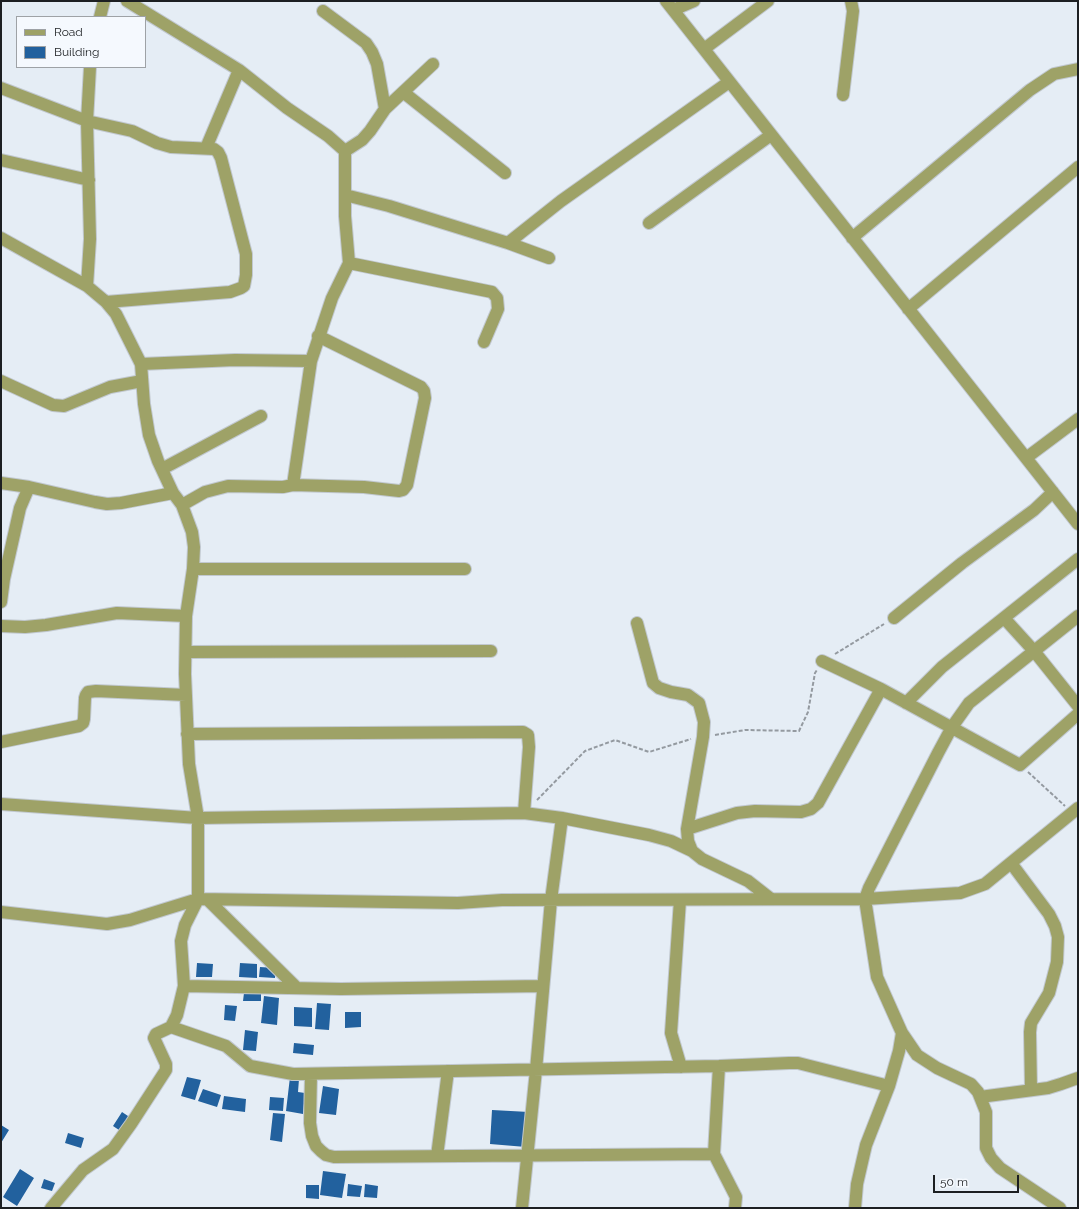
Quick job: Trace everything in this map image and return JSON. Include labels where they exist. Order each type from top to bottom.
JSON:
[{"type":"street","points":[[100,16],[104,1]]},
{"type":"street","points":[[127,1],[240,70],[287,108],[328,136],[345,151],[345,195],[349,263],[332,298],[318,336],[311,361],[293,485]]},
{"type":"street","points":[[694,1],[669,6],[1078,524]]},
{"type":"street","points":[[704,49],[768,1]]},
{"type":"street","points":[[843,95],[852,26],[852,1]]},
{"type":"street","points":[[323,11],[366,43],[372,52],[377,64],[385,109]]},
{"type":"street","points":[[345,151],[362,140],[385,109],[433,64]]},
{"type":"street","points":[[87,286],[90,239],[88,121],[90,68]]},
{"type":"street","points":[[852,238],[1030,90],[1054,74],[1078,69]]},
{"type":"street","points":[[206,148],[240,70]]},
{"type":"street","points":[[508,243],[561,201],[729,82]]},
{"type":"street","points":[[1,88],[88,121],[132,131],[157,143],[171,147],[206,148],[214,150],[218,152],[221,158],[246,254],[246,275],[244,286],[230,292],[106,302]]},
{"type":"street","points":[[403,92],[505,173]]},
{"type":"street","points":[[649,223],[771,135]]},
{"type":"street","points":[[1,160],[89,180]]},
{"type":"street","points":[[908,309],[1078,167]]},
{"type":"street","points":[[345,195],[389,206],[508,243],[549,258]]},
{"type":"street","points":[[1,238],[87,286],[106,302],[116,314],[140,364],[149,435],[162,469],[173,493],[182,505],[192,532],[194,569],[186,616],[187,734],[189,764],[198,818],[203,900],[185,925],[181,941],[184,986],[178,1015],[171,1027],[154,1036],[166,1064],[166,1070],[113,1149],[83,1170],[51,1208]]},
{"type":"street","points":[[349,263],[492,292],[497,298],[498,309],[484,342]]},
{"type":"street","points":[[182,505],[205,492],[228,486],[283,487],[293,485],[364,487],[399,491],[403,490],[407,484],[425,398],[424,391],[421,388],[318,336]]},
{"type":"street","points":[[140,364],[236,360],[311,361]]},
{"type":"street","points":[[1,381],[53,405],[64,406],[110,388],[142,381]]},
{"type":"street","points":[[162,469],[261,416]]},
{"type":"street","points":[[1026,458],[1078,419]]},
{"type":"street","points":[[1,483],[29,487],[107,504],[121,503],[173,493]]},
{"type":"street","points":[[1,602],[3,579],[20,508],[29,487]]},
{"type":"street","points":[[894,618],[962,564],[1034,510],[1053,492]]},
{"type":"street","points":[[906,703],[942,667],[1078,559]]},
{"type":"street","points":[[194,569],[465,570]]},
{"type":"street","points":[[1,626],[25,627],[46,625],[117,613],[186,616]]},
{"type":"street","points":[[1060,1208],[1000,1168],[991,1158],[986,1148],[986,1112],[978,1092],[971,1084],[937,1068],[917,1055],[902,1033],[876,977],[865,899],[869,888],[952,727],[969,703],[1078,616]]},
{"type":"street","points":[[1004,618],[1034,651],[1078,706]]},
{"type":"street","points":[[637,623],[653,683],[660,688],[671,692],[688,695],[699,703],[704,722],[703,737],[687,829],[688,841],[692,850],[702,860],[748,881],[771,899]]},
{"type":"street","points":[[186,652],[491,651]]},
{"type":"street","points":[[822,662],[881,689],[1020,765],[1078,714]]},
{"type":"street","points":[[687,829],[737,813],[755,811],[801,812],[812,810],[818,803],[881,689]]},
{"type":"street","points":[[1,742],[79,726],[83,723],[85,698],[88,692],[96,691],[186,695]]},
{"type":"street","points":[[187,734],[523,732],[528,735],[529,748],[524,813]]},
{"type":"street","points":[[1,804],[198,818],[524,813],[562,818],[649,835],[671,841],[692,850]]},
{"type":"street","points":[[1,912],[107,924],[130,920],[203,900],[458,903],[502,900],[865,899],[960,893],[985,884],[1075,811]]},
{"type":"street","points":[[522,1208],[551,900],[562,818]]},
{"type":"street","points":[[1011,863],[1049,914],[1055,926],[1058,937],[1057,962],[1049,994],[1031,1023],[1031,1090]]},
{"type":"street","points":[[203,900],[297,988]]},
{"type":"street","points":[[680,900],[671,1032],[681,1067]]},
{"type":"street","points":[[184,986],[341,989],[543,986]]},
{"type":"street","points":[[171,1027],[226,1046],[250,1066],[293,1074],[681,1067],[798,1063],[889,1086]]},
{"type":"street","points":[[855,1208],[857,1184],[866,1144],[889,1086],[899,1051],[902,1033]]},
{"type":"street","points":[[720,1066],[714,1154],[736,1197],[735,1208]]},
{"type":"street","points":[[437,1156],[448,1071]]},
{"type":"street","points":[[311,1074],[310,1123],[312,1136],[316,1146],[326,1155],[344,1157],[714,1154]]},
{"type":"street","points":[[980,1097],[1031,1090],[1061,1084],[1078,1078]]},
{"type":"path","points":[[1020,765],[1075,811]]},
{"type":"building","points":[[197,963],[213,964],[212,977],[196,977]]},
{"type":"building","points":[[240,963],[257,964],[257,978],[239,977]]},
{"type":"building","points":[[260,967],[275,968],[275,978],[259,977]]},
{"type":"building","points":[[244,993],[261,993],[261,1001],[243,1001]]},
{"type":"building","points":[[264,996],[279,998],[277,1025],[261,1023]]},
{"type":"building","points":[[317,1003],[331,1004],[329,1030],[315,1029]]},
{"type":"building","points":[[225,1005],[237,1006],[235,1021],[224,1020]]},
{"type":"building","points":[[294,1007],[312,1008],[312,1027],[294,1026]]},
{"type":"building","points":[[345,1012],[361,1012],[361,1027],[345,1028]]},
{"type":"building","points":[[245,1030],[258,1032],[256,1051],[243,1050]]},
{"type":"building","points":[[294,1043],[314,1045],[313,1055],[293,1053]]},
{"type":"building","points":[[187,1077],[201,1080],[195,1100],[181,1096]]},
{"type":"building","points":[[290,1077],[299,1079],[298,1092],[305,1093],[303,1114],[286,1111]]},
{"type":"building","points":[[323,1086],[339,1089],[336,1115],[319,1113]]},
{"type":"building","points":[[203,1089],[221,1095],[217,1107],[198,1101]]},
{"type":"building","points":[[224,1096],[246,1099],[245,1112],[222,1109]]},
{"type":"building","points":[[270,1097],[284,1098],[283,1111],[269,1110]]},
{"type":"building","points":[[492,1110],[529,1112],[526,1147],[490,1144]]},
{"type":"building","points":[[122,1112],[131,1118],[122,1132],[113,1126]]},
{"type":"building","points":[[273,1113],[285,1114],[282,1142],[270,1140]]},
{"type":"building","points":[[1,1125],[9,1130],[1,1143]]},
{"type":"building","points":[[68,1133],[84,1138],[81,1148],[65,1143]]},
{"type":"building","points":[[20,1169],[34,1178],[17,1206],[3,1197]]},
{"type":"building","points":[[323,1171],[346,1174],[342,1198],[320,1195]]},
{"type":"building","points":[[44,1179],[55,1183],[52,1191],[41,1188]]},
{"type":"building","points":[[348,1184],[362,1186],[360,1197],[347,1196]]},
{"type":"building","points":[[365,1184],[378,1186],[377,1198],[364,1197]]},
{"type":"building","points":[[306,1185],[319,1185],[319,1199],[306,1198]]}]
